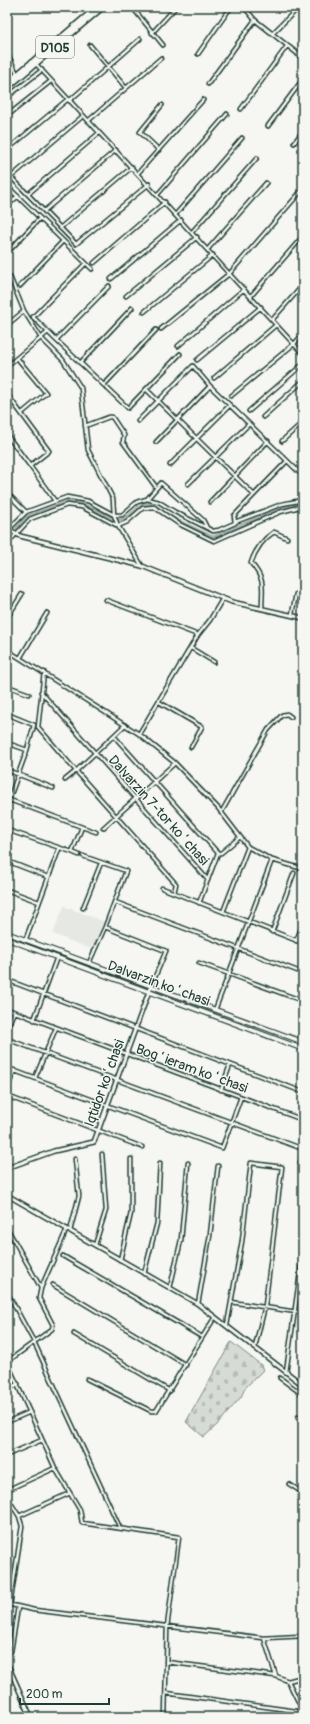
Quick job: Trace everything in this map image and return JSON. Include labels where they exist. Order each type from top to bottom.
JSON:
[{"type":"highway","name":"D105","points":[[7,88],[97,7]]},
{"type":"highway","name":"D105","points":[[7,83],[104,7]]},
{"type":"main road","name":"Dalvarzin koʻchasi","points":[[7,933],[25,941],[303,1042]]},
{"type":"main road","points":[[15,942],[17,937]]},
{"type":"main road","name":"Dalvarzin koʻchasi","points":[[7,939],[303,1048]]},
{"type":"main road","points":[[185,1005],[187,1000]]},
{"type":"street","points":[[132,7],[163,45]]},
{"type":"street","points":[[152,33],[176,7]]},
{"type":"street","points":[[198,54],[231,7]]},
{"type":"street","points":[[272,34],[299,7]]},
{"type":"street","points":[[246,8],[255,20],[303,58]]},
{"type":"street","points":[[208,84],[255,20]]},
{"type":"street","points":[[7,150],[108,68],[140,39]]},
{"type":"street","points":[[90,45],[126,88]]},
{"type":"street","points":[[242,109],[287,46]]},
{"type":"street","points":[[298,55],[303,50]]},
{"type":"street","points":[[7,52],[17,74]]},
{"type":"street","points":[[88,121],[161,58]]},
{"type":"street","points":[[35,62],[68,100],[158,194],[303,354]]},
{"type":"street","points":[[7,97],[42,70]]},
{"type":"street","points":[[268,126],[303,79]]},
{"type":"street","points":[[7,116],[51,81]]},
{"type":"street","points":[[138,173],[203,100]]},
{"type":"street","points":[[159,150],[140,132],[162,105]]},
{"type":"street","points":[[158,194],[227,114]]},
{"type":"street","points":[[11,177],[83,116]]},
{"type":"street","points":[[294,143],[303,131]]},
{"type":"street","points":[[28,194],[99,133]]},
{"type":"street","points":[[176,214],[242,138]]},
{"type":"street","points":[[44,211],[116,150]]},
{"type":"street","points":[[192,232],[257,158]]},
{"type":"street","points":[[60,228],[132,167]]},
{"type":"street","points":[[7,173],[75,244],[80,243],[148,184]]},
{"type":"street","points":[[208,249],[266,184]]},
{"type":"street","points":[[7,186],[92,269]]},
{"type":"street","points":[[161,329],[230,273],[303,189]]},
{"type":"street","points":[[7,206],[18,196]]},
{"type":"street","points":[[94,263],[165,202]]},
{"type":"street","points":[[7,252],[40,218]]},
{"type":"street","points":[[111,279],[181,220]]},
{"type":"street","points":[[251,296],[303,236]]},
{"type":"street","points":[[126,296],[197,237]]},
{"type":"street","points":[[20,286],[63,241]]},
{"type":"street","points":[[144,312],[213,255]]},
{"type":"street","points":[[86,263],[33,317],[56,340],[128,408],[180,354]]},
{"type":"street","points":[[7,274],[10,277],[24,311],[41,338],[63,360],[81,388],[88,450],[113,500],[114,514],[118,525],[142,566]]},
{"type":"street","points":[[272,320],[303,285]]},
{"type":"street","points":[[56,340],[109,286]]},
{"type":"street","points":[[178,346],[244,289]]},
{"type":"street","points":[[197,360],[261,307]]},
{"type":"street","points":[[80,363],[132,308]]},
{"type":"street","points":[[7,325],[24,311]]},
{"type":"street","points":[[214,378],[276,325]]},
{"type":"street","points":[[104,385],[156,330]]},
{"type":"street","points":[[7,366],[49,332]]},
{"type":"street","points":[[231,396],[294,344],[303,334]]},
{"type":"street","points":[[17,358],[46,393],[22,413]]},
{"type":"street","points":[[249,411],[303,364]]},
{"type":"street","points":[[138,421],[193,366],[210,386],[303,476]]},
{"type":"street","points":[[263,417],[303,381]]},
{"type":"street","points":[[156,442],[210,386]]},
{"type":"street","points":[[146,389],[254,495]]},
{"type":"street","points":[[7,394],[50,451],[30,466]]},
{"type":"street","points":[[170,465],[230,405]]},
{"type":"street","points":[[85,426],[112,417],[124,435],[123,442],[156,487]]},
{"type":"street","points":[[282,441],[303,422]]},
{"type":"street","points":[[188,484],[249,424]]},
{"type":"street","points":[[7,435],[55,501]]},
{"type":"street","points":[[210,502],[268,442]]},
{"type":"street","points":[[235,522],[234,516],[287,460]]},
{"type":"street","points":[[147,499],[161,483],[203,520],[207,528]]},
{"type":"street","points":[[7,493],[26,512]]},
{"type":"street","points":[[303,500],[282,504],[235,522],[219,530],[213,531],[174,512],[159,502],[147,499],[137,502],[122,515],[114,514],[88,501],[76,497],[67,497],[26,512],[8,530],[41,542],[142,566],[232,602],[262,607],[303,618]]},
{"type":"street","points":[[7,544],[30,519],[67,506],[82,507],[118,525],[127,522],[143,508],[154,508],[179,524],[214,541],[280,512],[303,506]]},
{"type":"street","points":[[262,607],[262,581],[260,574],[251,563],[254,554],[268,535],[274,532],[287,538]]},
{"type":"street","points":[[292,614],[296,594],[303,586]]},
{"type":"street","points":[[7,618],[22,594]]},
{"type":"street","points":[[139,734],[198,635],[210,620],[223,598]]},
{"type":"street","points":[[106,600],[198,635]]},
{"type":"street","points":[[20,658],[47,613]]},
{"type":"street","points":[[191,648],[214,662]]},
{"type":"street","points":[[7,650],[44,672],[139,734],[175,763],[221,812],[248,847],[272,860],[300,868],[303,871]]},
{"type":"street","points":[[44,672],[38,727],[176,884],[174,893]]},
{"type":"street","points":[[7,686],[29,694]]},
{"type":"street","name":"Dalvarzin 7-tor koʻchasi","points":[[41,692],[208,880]]},
{"type":"street","points":[[159,702],[202,727],[191,747]]},
{"type":"street","points":[[7,714],[34,725],[27,750],[7,804]]},
{"type":"street","points":[[221,812],[268,730],[282,715],[287,714],[291,718]]},
{"type":"street","points":[[65,780],[125,725]]},
{"type":"street","points":[[114,736],[218,854]]},
{"type":"street","points":[[7,743],[27,750]]},
{"type":"street","points":[[103,828],[175,763]]},
{"type":"street","points":[[7,770],[53,788]]},
{"type":"street","points":[[8,800],[96,832]]},
{"type":"street","points":[[72,852],[82,827]]},
{"type":"street","points":[[7,830],[79,855]]},
{"type":"street","points":[[199,903],[218,854],[240,837]]},
{"type":"street","points":[[223,912],[248,847]]},
{"type":"street","points":[[25,941],[59,849]]},
{"type":"street","points":[[83,856],[126,872],[106,927],[89,963]]},
{"type":"street","points":[[215,1010],[247,922],[272,860]]},
{"type":"street","points":[[7,861],[48,877]]},
{"type":"street","points":[[83,908],[101,863]]},
{"type":"street","points":[[272,932],[294,873]]},
{"type":"street","points":[[162,888],[303,943]]},
{"type":"street","points":[[7,890],[39,902]]},
{"type":"street","points":[[115,902],[303,973]]},
{"type":"street","points":[[296,941],[303,924]]},
{"type":"street","points":[[106,927],[166,951],[151,986]]},
{"type":"street","points":[[34,1020],[58,957]]},
{"type":"street","points":[[199,963],[303,1001]]},
{"type":"street","points":[[7,980],[303,1092]]},
{"type":"street","name":"Iqtidor koʻchasi","points":[[7,1168],[54,1151],[92,1143],[118,1080],[151,986]]},
{"type":"street","name":"Bogʻieram koʻchasi","points":[[7,1009],[303,1120]]},
{"type":"street","points":[[7,1029],[14,1012]]},
{"type":"street","points":[[35,1078],[56,1028]]},
{"type":"street","points":[[7,1039],[303,1149]]},
{"type":"street","points":[[220,1090],[230,1065]]},
{"type":"street","points":[[7,1068],[222,1148],[241,1097]]},
{"type":"street","points":[[7,1090],[14,1070]]},
{"type":"street","points":[[7,1096],[142,1147]]},
{"type":"street","points":[[95,1246],[106,1210],[102,1154]]},
{"type":"street","points":[[303,1154],[300,1163],[303,1163]]},
{"type":"street","points":[[75,1159],[79,1196],[68,1230],[39,1298],[53,1325],[52,1329],[7,1362],[55,1468],[80,1510],[83,1524],[179,1537],[167,1627],[165,1717]]},
{"type":"street","points":[[120,1261],[132,1214],[131,1159]]},
{"type":"street","points":[[169,1288],[181,1240],[188,1163]]},
{"type":"street","points":[[226,1325],[242,1240],[251,1163],[282,1167],[265,1306],[255,1347]]},
{"type":"street","points":[[143,1274],[157,1223],[160,1164]]},
{"type":"street","points":[[198,1304],[210,1235],[218,1166]]},
{"type":"street","points":[[7,1195],[120,1261],[198,1304],[303,1385]]},
{"type":"street","points":[[7,1228],[42,1288]]},
{"type":"street","points":[[286,1372],[303,1253]]},
{"type":"street","points":[[63,1256],[202,1337]]},
{"type":"street","points":[[53,1285],[186,1365]]},
{"type":"street","points":[[7,1292],[34,1342],[120,1528]]},
{"type":"street","points":[[231,1302],[303,1313]]},
{"type":"street","points":[[87,1378],[151,1411],[156,1411],[159,1409],[215,1316]]},
{"type":"street","points":[[74,1334],[170,1391]]},
{"type":"street","points":[[280,1378],[303,1394]]},
{"type":"street","points":[[7,1388],[18,1384]]},
{"type":"street","points":[[7,1422],[30,1412]]},
{"type":"street","points":[[298,1417],[303,1422]]},
{"type":"street","points":[[7,1456],[42,1440]]},
{"type":"street","points":[[7,1490],[55,1468]]},
{"type":"street","points":[[289,1484],[300,1491],[303,1490]]},
{"type":"street","points":[[19,1516],[70,1493]]},
{"type":"street","points":[[7,1497],[19,1516],[22,1526],[9,1605],[167,1627],[264,1638],[303,1636]]},
{"type":"street","points":[[11,1651],[18,1607]]},
{"type":"street","points":[[264,1638],[276,1676]]},
{"type":"street","points":[[166,1662],[276,1676],[288,1681],[303,1677]]},
{"type":"street","points":[[7,1663],[31,1717]]},
{"type":"street","points":[[288,1681],[303,1711]]},
{"type":"street","points":[[166,1693],[303,1711]]},
{"type":"shaded area","points":[[64,906],[105,922],[94,950],[53,934]]},
{"type":"green space","points":[[231,1342],[261,1365],[263,1370],[245,1388],[241,1397],[217,1425],[204,1437],[186,1422]]},
{"type":"waterway","points":[[7,539],[26,517],[67,502],[80,503],[118,520],[123,519],[140,506],[149,503],[175,519],[213,537],[276,510],[303,503]]}]
